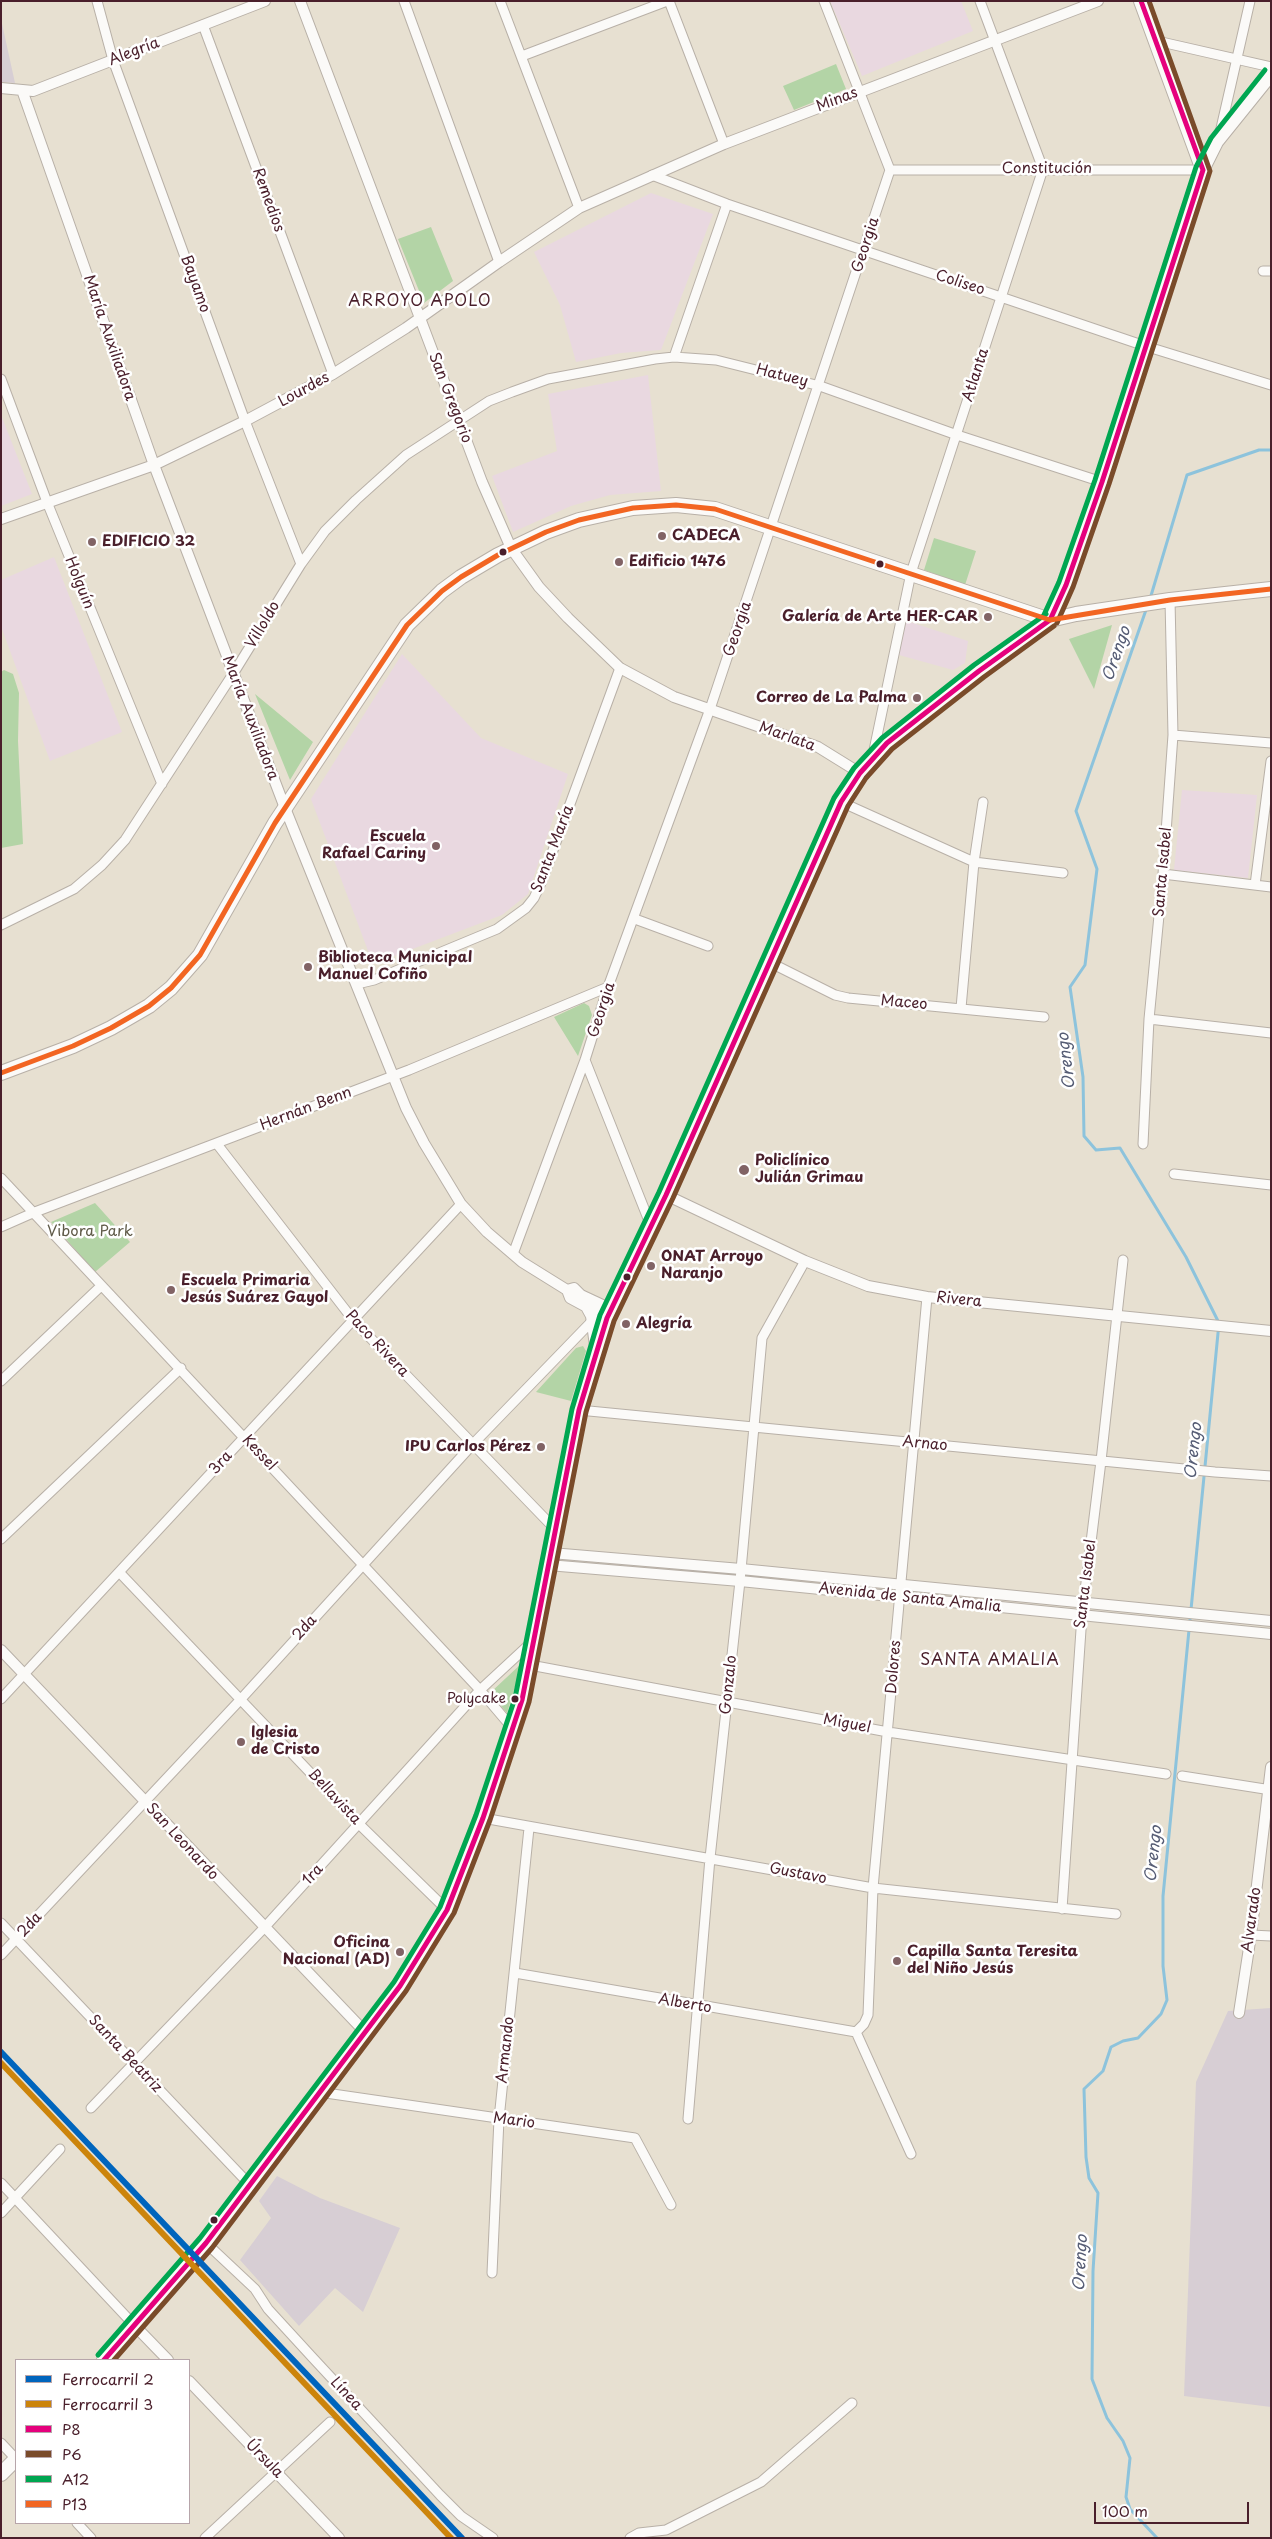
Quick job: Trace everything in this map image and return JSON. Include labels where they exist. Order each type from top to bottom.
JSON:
[{"type":"main road","points":[[1141,1],[1203,170]]},
{"type":"main road","points":[[1050,620],[1066,585],[1102,482],[1203,170],[1217,142],[1271,75]]},
{"type":"main road","points":[[1,1073],[73,1046],[111,1028],[149,1006],[171,988],[200,955],[285,808],[407,625],[442,591],[461,576],[511,548],[579,520],[633,508],[696,506],[773,526],[1050,620]]},
{"type":"main road","points":[[1066,585],[1068,598],[1073,605],[1080,609],[1092,611]]},
{"type":"main road","points":[[105,2359],[206,2243],[400,1986],[447,1910],[483,1818],[514,1730],[530,1665],[554,1528],[579,1410],[595,1353],[603,1313],[621,1289],[666,1195],[771,963],[841,802],[860,772],[873,756],[904,728],[1050,620],[1092,611],[1271,589]]},
{"type":"main road","points":[[1,2474],[15,2460]]},
{"type":"street","name":"Bayamo","points":[[97,1],[113,60],[246,421],[301,564]]},
{"type":"street","name":"Alegría","points":[[1,88],[33,90],[265,1]]},
{"type":"street","name":"San Gregorio","points":[[300,1],[419,319],[482,482],[511,548],[539,586],[568,618],[620,668],[674,697],[710,709]]},
{"type":"street","points":[[404,1],[498,262]]},
{"type":"street","points":[[500,1],[579,208]]},
{"type":"street","points":[[522,56],[668,1],[724,144]]},
{"type":"street","points":[[824,1],[890,170]]},
{"type":"street","points":[[980,1],[996,39],[1043,169]]},
{"type":"street","name":"Minas","points":[[579,208],[724,144],[1098,1]]},
{"type":"street","points":[[1217,142],[1250,1]]},
{"type":"street","name":"Remedios","points":[[203,25],[333,374]]},
{"type":"street","points":[[1157,42],[1271,68]]},
{"type":"street","name":"María Auxiliadora","points":[[22,90],[154,465],[233,674],[393,1076],[424,1144],[461,1204],[487,1232],[513,1254],[567,1290],[568,1297],[603,1313]]},
{"type":"street","name":"Atlanta","points":[[873,756],[911,574],[1043,169]]},
{"type":"street","name":"Constitución","points":[[890,170],[1203,170]]},
{"type":"street","name":"Georgia","points":[[513,1254],[585,1060],[608,987],[710,709],[820,386],[890,170]]},
{"type":"street","name":"Coliseo","points":[[652,175],[727,204],[864,251],[1145,346],[1271,385]]},
{"type":"street","points":[[674,357],[727,204]]},
{"type":"street","name":"Lourdes","points":[[1,519],[154,465],[246,421],[333,374],[419,319],[498,262],[579,208]]},
{"type":"street","name":"Hatuey","points":[[458,420],[489,401],[548,379],[622,364],[674,357],[716,360],[820,386],[957,435],[1102,482]]},
{"type":"street","name":"Holguín","points":[[1,380],[46,502],[162,784]]},
{"type":"street","name":"Villoldo","points":[[1,924],[74,889],[102,865],[125,840],[233,674],[301,564],[325,531],[383,474],[406,455],[458,420]]},
{"type":"street","name":"Santa Isabel","points":[[1143,1144],[1149,1019],[1163,874],[1172,735],[1165,601]]},
{"type":"street","name":"Santa María","points":[[357,984],[374,980],[497,929],[526,908],[534,898],[541,883],[620,668]]},
{"type":"street","name":"Marlata","points":[[710,709],[818,747],[860,772]]},
{"type":"street","points":[[1172,735],[1271,743]]},
{"type":"street","points":[[1255,885],[1271,761]]},
{"type":"street","points":[[841,802],[974,862],[1063,873]]},
{"type":"street","points":[[961,1008],[974,862],[983,802]]},
{"type":"street","points":[[1163,874],[1271,887]]},
{"type":"street","points":[[634,919],[708,946]]},
{"type":"street","name":"Maceo","points":[[771,963],[835,994],[848,998],[1044,1017]]},
{"type":"street","name":"Hernán Benn","points":[[1,1227],[35,1212],[393,1076],[608,987]]},
{"type":"street","points":[[1149,1019],[1271,1033]]},
{"type":"street","points":[[585,1060],[651,1226]]},
{"type":"street","name":"Paco Rivera","points":[[217,1144],[354,1321],[554,1528]]},
{"type":"street","points":[[1174,1174],[1271,1185]]},
{"type":"street","name":"Kessel","points":[[1,1178],[35,1212],[101,1286],[181,1368],[480,1690],[514,1730]]},
{"type":"street","name":"Rivera","points":[[666,1195],[805,1261],[868,1286],[927,1297],[1271,1331]]},
{"type":"street","name":"3ra","points":[[1,1700],[461,1204]]},
{"type":"street","name":"Santa Isabel","points":[[1062,1909],[1083,1602],[1102,1461],[1123,1260]]},
{"type":"street","name":"Gonzalo","points":[[688,2119],[710,1858],[740,1581],[762,1338],[805,1261]]},
{"type":"street","points":[[1,1380],[101,1286]]},
{"type":"street","name":"María Auxiliadora","points":[[567,1290],[574,1288],[603,1313]]},
{"type":"street","name":"Dolores","points":[[856,2032],[864,2024],[868,2015],[873,1888],[927,1297]]},
{"type":"street","name":"2da","points":[[1,1955],[241,1699],[473,1444],[603,1313]]},
{"type":"street","points":[[1,1539],[181,1368]]},
{"type":"street","name":"Arnao","points":[[579,1410],[1192,1470],[1271,1476]]},
{"type":"street","name":"Avenida de Santa Amalia","points":[[549,1559],[741,1569],[1178,1610],[1271,1621]]},
{"type":"street","name":"Avenida de Santa Amalia","points":[[549,1559],[740,1581],[1271,1634]]},
{"type":"street","name":"Bellavista","points":[[120,1573],[360,1825],[447,1910]]},
{"type":"street","name":"1ra","points":[[91,2108],[360,1825],[480,1690],[534,1640]]},
{"type":"street","name":"San Leonardo","points":[[1,1650],[364,2032]]},
{"type":"street","name":"Miguel","points":[[530,1665],[728,1700],[888,1732],[1166,1774]]},
{"type":"street","name":"Alvarado","points":[[1239,2013],[1270,1790],[1271,1767]]},
{"type":"street","points":[[1182,1776],[1270,1790]]},
{"type":"street","name":"Gustavo","points":[[483,1818],[529,1828],[710,1858],[873,1888],[1116,1914]]},
{"type":"street","name":"Armando","points":[[492,2273],[499,2119],[529,1828]]},
{"type":"street","name":"Santa Beatriz","points":[[1,1923],[250,2185]]},
{"type":"street","points":[[1251,1935],[1271,1936]]},
{"type":"street","name":"Alberto","points":[[515,1973],[856,2032]]},
{"type":"street","points":[[856,2032],[911,2154]]},
{"type":"street","name":"Mario","points":[[319,2092],[635,2138],[670,2205]]},
{"type":"street","points":[[1,2213],[60,2149]]},
{"type":"street","points":[[1,2183],[167,2359]]},
{"type":"street","name":"Línea","points":[[206,2243],[255,2288],[268,2309],[440,2495],[461,2516],[493,2538]]},
{"type":"street","name":"Úrsula","points":[[190,2382],[339,2538]]},
{"type":"street","points":[[630,2538],[639,2533],[666,2530],[760,2482],[852,2403]]},
{"type":"street","points":[[205,2538],[330,2422]]},
{"type":"street","points":[[1,2443],[15,2458]]},
{"type":"street","points":[[78,2524],[91,2538]]},
{"type":"shaded area","points":[[830,1],[961,1],[973,31],[862,76]]},
{"type":"shaded area","points":[[1,19],[15,83],[1,82]]},
{"type":"shaded area","points":[[651,193],[713,214],[661,350],[621,353],[576,362],[560,305],[534,252]]},
{"type":"shaded area","points":[[648,375],[661,491],[610,495],[571,506],[513,532],[492,476],[557,451],[548,394]]},
{"type":"shaded area","points":[[1,415],[32,494],[1,506]]},
{"type":"shaded area","points":[[54,557],[122,732],[50,761],[1,626],[1,580]]},
{"type":"shaded area","points":[[904,620],[968,641],[965,663],[953,670],[899,655]]},
{"type":"shaded area","name":"Escuela Rafael Cariny","points":[[402,654],[481,738],[568,774],[528,894],[502,915],[373,964],[311,799]]},
{"type":"shaded area","points":[[1182,790],[1257,795],[1248,878],[1174,870]]},
{"type":"shaded area","points":[[1271,2008],[1271,2407],[1184,2396],[1196,2082],[1228,2011]]},
{"type":"shaded area","points":[[277,2176],[320,2198],[400,2228],[363,2312],[335,2288],[299,2326],[240,2260],[271,2218],[259,2201]]},
{"type":"green space","points":[[836,64],[846,89],[794,110],[783,86]]},
{"type":"green space","points":[[431,227],[453,281],[424,303],[398,239]]},
{"type":"green space","points":[[934,538],[976,551],[965,585],[924,570]]},
{"type":"green space","points":[[1112,625],[1094,689],[1069,639]]},
{"type":"green space","points":[[4,670],[13,674],[19,693],[18,741],[23,844],[1,848],[1,672]]},
{"type":"green space","points":[[255,694],[313,742],[290,780]]},
{"type":"green space","points":[[584,1003],[589,1006],[592,1015],[578,1056],[554,1017]]},
{"type":"green space","name":"Vibora Park","points":[[95,1203],[130,1242],[95,1272],[51,1222]]},
{"type":"green space","points":[[583,1346],[586,1351],[571,1401],[536,1392],[576,1348]]},
{"type":"green space","points":[[522,1663],[507,1713],[490,1693]]},
{"type":"waterway","name":"Orengo","points":[[1150,599],[1187,475],[1259,450],[1271,450]]},
{"type":"waterway","name":"Orengo","points":[[1147,607],[1076,811],[1097,869],[1085,965],[1070,987],[1083,1077],[1084,1136],[1096,1150],[1120,1148],[1186,1257],[1219,1323],[1163,1896],[1163,1966],[1167,2000],[1161,2014],[1138,2038],[1123,2041],[1111,2047],[1103,2071],[1084,2089],[1086,2157],[1089,2178],[1098,2193],[1093,2271],[1092,2379],[1107,2418],[1123,2441],[1130,2458],[1126,2497],[1130,2509],[1157,2538]]},
{"type":"railway","points":[[1,2063],[451,2538]]},
{"type":"rail line","name":"2","points":[[1,2052],[462,2538]]},
{"type":"rail line","name":"3","points":[[1,2063],[451,2538]]},
{"type":"transit line","name":"P8","points":[[1050,620],[1066,585],[1102,482],[1203,170],[1141,1]]},
{"type":"transit line","name":"P6","points":[[1057,623],[1073,587],[1109,484],[1210,171],[1149,1]]},
{"type":"transit line","name":"A12","points":[[1043,617],[1059,582],[1095,480],[1196,167],[1211,138],[1265,70]]},
{"type":"transit line","name":"P13","points":[[1,1073],[73,1046],[111,1028],[149,1006],[171,988],[200,955],[275,823],[407,625],[442,591],[461,577],[498,555],[546,532],[579,520],[633,508],[676,505],[715,509],[1050,620]]},
{"type":"transit line","name":"P13","points":[[1050,620],[1170,600],[1271,589]]},
{"type":"transit line","name":"A12","points":[[98,2355],[200,2238],[394,1982],[440,1907],[476,1815],[515,1698],[572,1409],[600,1315],[659,1192],[834,798],[854,768],[882,738],[974,665],[1046,614]]},
{"type":"transit line","name":"P8","points":[[105,2359],[206,2243],[400,1986],[447,1910],[483,1818],[522,1700],[579,1410],[607,1318],[666,1195],[841,802],[860,773],[887,743],[979,671],[1050,620]]},
{"type":"transit line","name":"P6","points":[[115,2359],[212,2248],[406,1991],[454,1913],[490,1820],[529,1702],[586,1412],[614,1321],[673,1198],[848,806],[866,778],[892,749],[984,677],[1054,626]]},
{"type":"place","name":"CADECA","points":[[662,536]]},
{"type":"place","name":"EDIFICIO 32","points":[[92,542]]},
{"type":"place","name":"Edificio 1476","points":[[619,562]]},
{"type":"place","name":"Galería de Arte HER-CAR","points":[[988,617]]},
{"type":"place","name":"Correo de La Palma","points":[[917,698]]},
{"type":"place","name":"Escuela Rafael Cariny","points":[[436,846]]},
{"type":"place","name":"Biblioteca Municipal Manuel Cofiño","points":[[308,967]]},
{"type":"place","name":"Policlínico Julián Grimau","points":[[744,1170]]},
{"type":"place","name":"ONAT Arroyo Naranjo","points":[[651,1266]]},
{"type":"place","name":"Escuela Primaria Jesús Suárez Gayol","points":[[171,1290]]},
{"type":"place","name":"Alegría","points":[[626,1324]]},
{"type":"place","name":"IPU Carlos Pérez","points":[[541,1447]]},
{"type":"place","name":"Polycake","points":[[515,1699]]},
{"type":"place","name":"Iglesia de Cristo","points":[[241,1742]]},
{"type":"place","name":"Oficina Nacional (AD)","points":[[400,1952]]},
{"type":"place","name":"Capilla Santa Teresita del Niño Jesús","points":[[897,1961]]},
{"type":"district","name":"ARROYO APOLO","points":[[420,302]]},
{"type":"district","name":"SANTA AMALIA","points":[[990,1661]]}]
